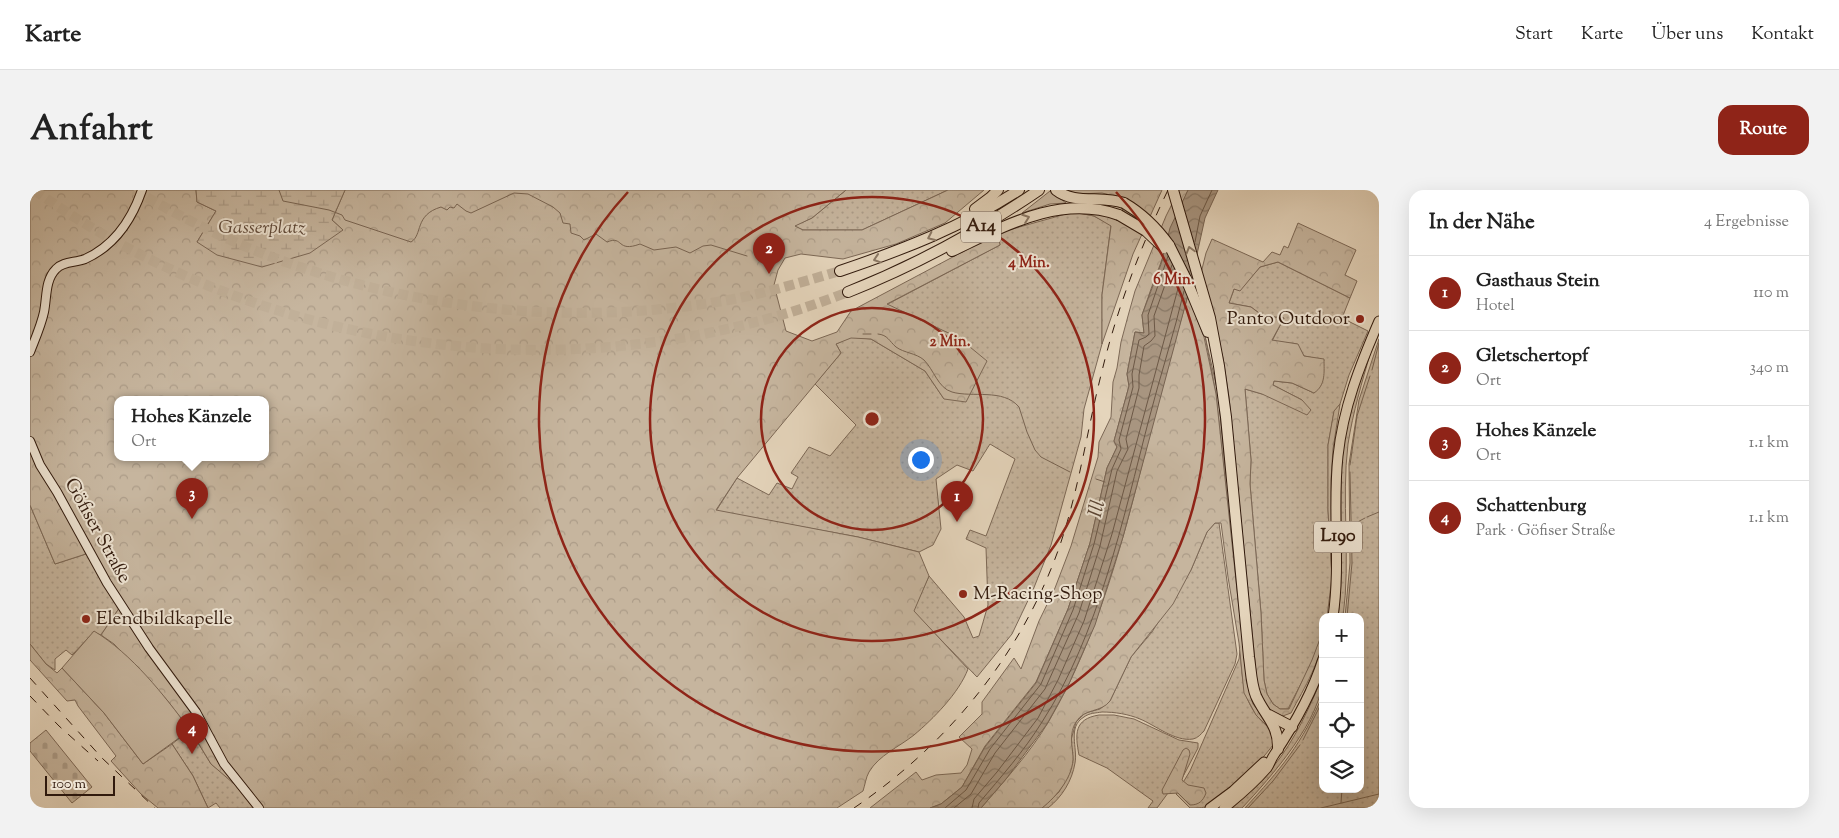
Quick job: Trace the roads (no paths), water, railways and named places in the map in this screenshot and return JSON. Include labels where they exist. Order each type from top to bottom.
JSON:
[{"type":"highway","points":[[949,229],[998,190]]},
{"type":"highway","name":"A14","points":[[840,271],[885,256],[949,229],[1019,190]]},
{"type":"highway","name":"A14","points":[[848,292],[921,261],[971,234],[1039,190]]},
{"type":"highway","points":[[1056,190],[1073,199],[1104,199],[1124,204],[1140,212],[1152,223],[1169,245],[1214,347]]},
{"type":"highway","points":[[1173,190],[1204,297],[1219,366],[1226,417],[1252,680],[1256,695],[1277,731],[1276,753]]},
{"type":"highway","points":[[921,261],[934,260],[1028,217],[1053,210],[1084,208],[1098,209],[1119,215],[1146,230],[1177,262]]},
{"type":"highway","points":[[1270,718],[1291,729]]},
{"type":"main road","points":[[30,352],[41,322],[48,282],[54,272],[63,264],[80,261],[92,255],[117,235],[134,211],[142,190]]},
{"type":"main road","name":"L190","points":[[1333,613],[1338,574],[1338,456],[1347,406],[1368,345],[1379,321]]},
{"type":"main road","name":"Göfiser Straße","points":[[30,441],[40,465],[107,583],[149,648],[196,712],[224,764],[259,808]]},
{"type":"main road","points":[[1224,808],[1254,782],[1268,766],[1291,729],[1315,683],[1319,671]]},
{"type":"main road","points":[[1210,808],[1233,791],[1276,753]]},
{"type":"water","name":"Ill","points":[[1188,190],[1218,190],[1205,218],[1188,295],[1123,537],[1095,625],[1068,686],[1047,724],[1006,779],[981,808],[930,808],[941,804],[962,787],[985,747],[1036,683],[1068,609],[1090,543],[1107,468],[1117,447],[1114,441],[1129,386],[1127,374],[1135,332],[1144,333],[1142,315],[1161,264],[1170,228]]},
{"type":"waterway","points":[[279,190],[283,201],[329,210],[342,215],[345,220],[411,242],[415,239],[423,220],[432,211],[441,207],[447,210],[450,207],[454,208],[457,204],[471,213],[514,193],[528,194],[553,207],[560,213],[563,223],[570,224],[571,233],[580,236],[584,240],[596,234],[607,242],[612,240],[627,246],[640,244],[654,250],[676,247],[690,253],[703,246],[711,245],[747,256]]},
{"type":"waterway","points":[[863,334],[871,334]]},
{"type":"waterway","points":[[878,334],[886,337],[899,349],[924,360],[947,390],[960,394],[996,395],[1012,401],[1019,407],[1035,450],[1041,457],[1070,472]]},
{"type":"waterway","points":[[1372,370],[1379,343]]},
{"type":"waterway","points":[[1350,465],[1357,416],[1370,376]]},
{"type":"waterway","points":[[1347,613],[1352,563],[1350,472]]},
{"type":"waterway","points":[[1096,479],[1105,482]]},
{"type":"waterway","points":[[1367,517],[1379,512]]},
{"type":"waterway","points":[[1352,525],[1365,518]]},
{"type":"waterway","points":[[1303,740],[1322,703]]},
{"type":"waterway","points":[[1248,808],[1273,781],[1300,745]]},
{"type":"waterway","points":[[1341,803],[1342,793]]},
{"type":"waterway","points":[[1321,808],[1379,794]]},
{"type":"tunnel","points":[[34,190],[125,247],[222,291],[324,323],[428,343],[534,350],[641,344],[746,325],[848,292]]},
{"type":"tunnel","points":[[134,190],[187,219],[242,245],[335,278],[390,292],[447,303],[504,310],[562,313],[620,312],[677,307],[734,299],[840,271]]},
{"type":"railway","points":[[854,808],[888,783],[950,726],[1002,660],[1024,625],[1043,587],[1059,548],[1072,504],[1108,348],[1122,302],[1148,234],[1168,190]]},
{"type":"railway","points":[[30,678],[102,758],[155,808]]},
{"type":"railway","points":[[30,696],[59,726],[98,761]]},
{"type":"place","name":"Gletschertopf","points":[[769,274]]},
{"type":"place","name":"Panto Outdoor","points":[[1360,319]]},
{"type":"place","name":"Hohes Känzele","points":[[192,519]]},
{"type":"place","name":"Gasthaus Stein","points":[[957,522]]},
{"type":"place","name":"M-Racing-Shop","points":[[963,594]]},
{"type":"place","name":"Elendbildkapelle","points":[[86,619]]},
{"type":"place","name":"Schattenburg","points":[[192,754]]},
{"type":"park label","name":"Gasserplatz","points":[[262,228]]}]
